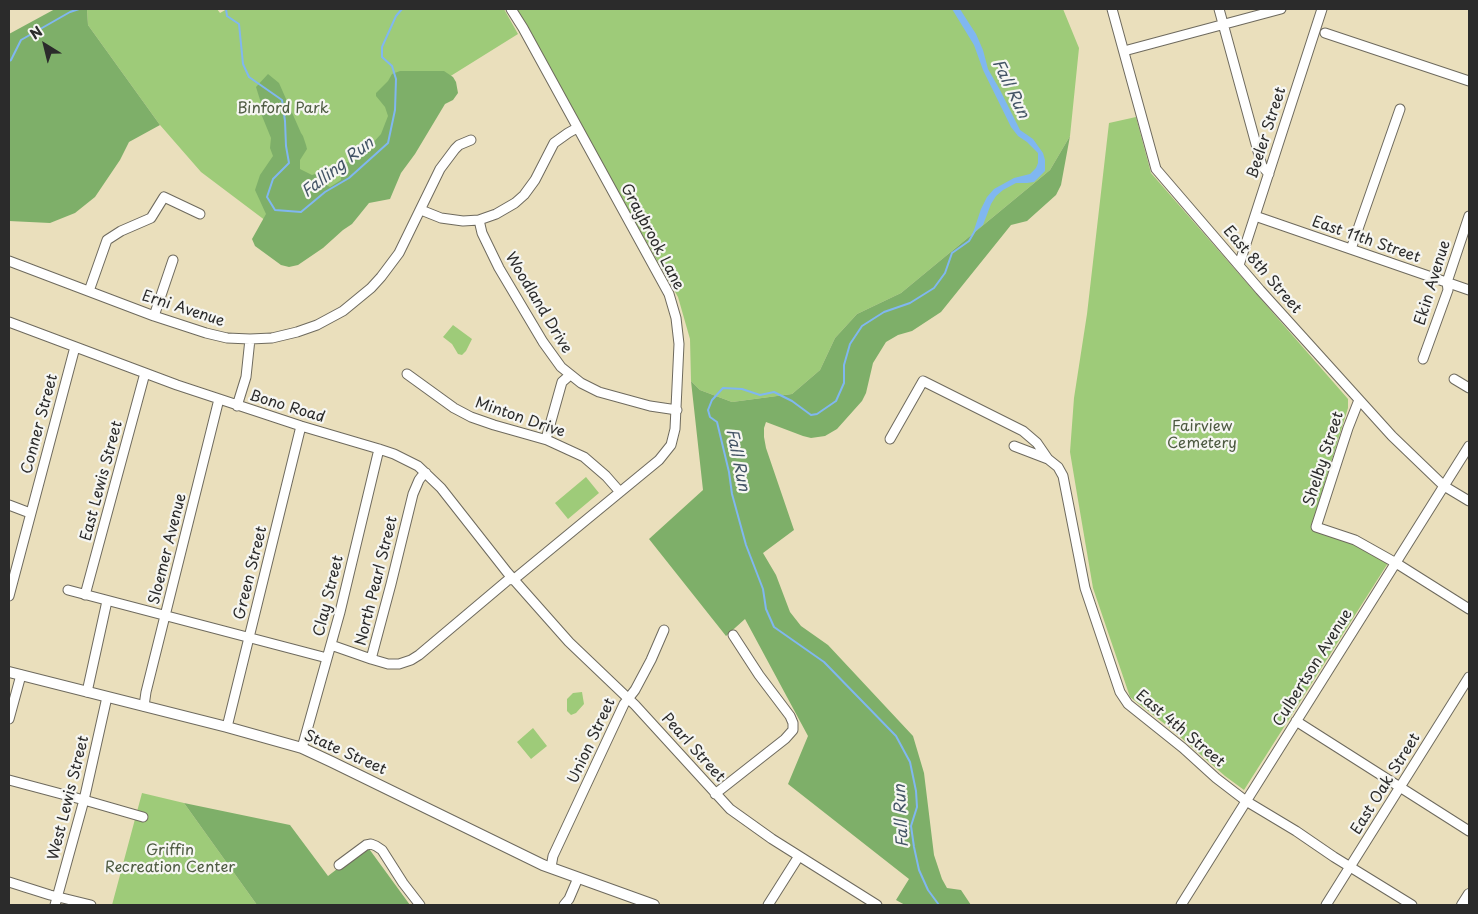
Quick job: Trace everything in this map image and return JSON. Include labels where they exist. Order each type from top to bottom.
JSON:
[{"type":"main road","name":"State Street","points":[[9,672],[302,748],[543,865],[654,905]]},
{"type":"main road","points":[[1462,905],[1469,894]]},
{"type":"street","name":"Graybrook Lane","points":[[371,659],[388,664],[400,664],[411,660],[430,646],[508,580],[514,579],[659,460],[671,445],[676,429],[679,344],[674,306],[662,281],[511,9]]},
{"type":"street","name":"East 8th Street","points":[[1112,9],[1156,169],[1260,290],[1392,436],[1444,486],[1469,501]]},
{"type":"street","points":[[1219,9],[1262,166],[1269,174]]},
{"type":"street","points":[[1124,51],[1281,9]]},
{"type":"street","name":"Beeler Street","points":[[1239,265],[1322,9]]},
{"type":"street","points":[[1325,33],[1469,81]]},
{"type":"street","points":[[1351,249],[1400,109]]},
{"type":"street","points":[[421,210],[452,220],[469,221],[488,218],[501,212],[524,195],[536,180],[554,143],[577,128]]},
{"type":"street","name":"Erni Avenue","points":[[9,261],[154,316],[206,333],[227,338],[250,339],[272,338],[297,332],[317,325],[354,302],[371,288],[391,266],[403,247],[434,180],[451,153],[459,146],[471,140]]},
{"type":"street","points":[[89,291],[107,240],[120,231],[151,218],[164,197],[200,214]]},
{"type":"street","name":"East 11th Street","points":[[1255,216],[1469,290]]},
{"type":"street","name":"Ekin Avenue","points":[[1423,359],[1448,290],[1447,282],[1469,216]]},
{"type":"street","name":"Woodland Drive","points":[[479,220],[482,233],[499,268],[553,358],[570,375],[593,390],[612,397],[676,410]]},
{"type":"street","points":[[154,316],[173,260]]},
{"type":"street","name":"Bono Road","points":[[9,322],[237,406],[394,454],[426,473],[441,488],[514,579]]},
{"type":"street","points":[[237,406],[246,377],[250,339]]},
{"type":"street","name":"Conner Street","points":[[9,596],[75,346]]},
{"type":"street","name":"East Lewis Street","points":[[85,595],[145,373]]},
{"type":"street","name":"Minton Drive","points":[[407,374],[454,408],[470,416],[559,444],[584,457],[606,476],[620,492]]},
{"type":"street","points":[[546,440],[562,382],[570,375]]},
{"type":"street","points":[[1454,379],[1469,388]]},
{"type":"street","points":[[890,439],[923,381],[1025,433],[1037,443],[1048,459]]},
{"type":"street","name":"Sloemer Avenue","points":[[144,706],[219,399]]},
{"type":"street","name":"Shelby Street","points":[[1359,400],[1316,527],[1356,540],[1396,563]]},
{"type":"street","name":"Green Street","points":[[226,727],[301,426]]},
{"type":"street","name":"East 4th Street","points":[[1014,446],[1048,459],[1058,467],[1063,476],[1085,588],[1123,699],[1246,801],[1412,905]]},
{"type":"street","name":"Culbertson Avenue","points":[[1181,905],[1469,446]]},
{"type":"street","name":"Clay Street","points":[[302,748],[331,645],[379,449]]},
{"type":"street","name":"North Pearl Street","points":[[331,645],[371,659],[413,494],[419,480],[426,473]]},
{"type":"street","points":[[9,505],[30,513]]},
{"type":"street","points":[[1396,563],[1469,609]]},
{"type":"street","name":"Pearl Street","points":[[514,579],[571,644],[627,698],[715,794],[737,815],[876,905]]},
{"type":"street","points":[[68,590],[327,658]]},
{"type":"street","points":[[87,692],[107,601]]},
{"type":"street","name":"Union Street","points":[[551,867],[553,856],[627,698],[635,690],[664,630]]},
{"type":"street","points":[[715,794],[785,739],[793,730],[790,716],[759,675],[733,635]]},
{"type":"street","points":[[9,719],[21,675]]},
{"type":"street","name":"East Oak Street","points":[[1326,905],[1469,677]]},
{"type":"street","name":"West Lewis Street","points":[[57,901],[84,800],[107,697]]},
{"type":"street","points":[[1296,721],[1469,831]]},
{"type":"street","points":[[9,780],[142,817]]},
{"type":"street","points":[[339,865],[366,845],[376,846],[382,850],[406,888],[420,905]]},
{"type":"street","points":[[768,905],[799,856]]},
{"type":"street","points":[[564,905],[569,899],[578,878]]},
{"type":"street","points":[[9,882],[57,901],[91,905]]},
{"type":"green space","points":[[55,9],[87,9],[88,25],[160,125],[129,142],[120,160],[95,197],[75,213],[50,223],[9,221],[9,34]]},
{"type":"green space","name":"Binford Park","points":[[87,9],[217,9],[220,13],[227,9],[504,9],[518,34],[449,77],[315,221],[266,221],[201,172],[160,125],[88,25]]},
{"type":"green space","points":[[516,9],[1063,9],[1079,48],[1070,136],[1050,170],[901,293],[857,314],[835,338],[820,370],[792,394],[732,402],[700,390],[691,381],[690,339],[678,297]]},
{"type":"green space","points":[[400,71],[444,71],[453,77],[458,93],[453,100],[445,104],[415,154],[401,173],[390,199],[369,203],[352,224],[323,248],[298,265],[289,267],[281,265],[255,246],[252,239],[266,214],[255,190],[260,175],[273,156],[270,148],[271,138],[262,116],[261,103],[256,87],[268,74],[279,83],[307,149],[300,160],[300,169],[312,175],[324,171],[326,185],[330,187],[341,180],[344,163],[353,161],[361,156],[381,134],[388,116],[385,107],[376,96],[376,93],[392,74]]},
{"type":"green space","name":"Fairview Cemetery","points":[[1136,117],[1151,173],[1348,399],[1348,408],[1311,527],[1324,534],[1354,544],[1388,563],[1244,790],[1130,697],[1093,588],[1070,452],[1074,398],[1087,314],[1109,123]]},
{"type":"green space","points":[[1070,136],[1061,185],[1056,195],[1027,221],[1011,225],[941,312],[912,331],[898,335],[886,342],[873,363],[866,393],[862,401],[837,429],[825,436],[811,438],[766,422],[764,428],[766,448],[794,530],[763,553],[776,575],[790,612],[801,626],[828,645],[913,736],[924,773],[934,855],[942,879],[947,888],[961,890],[971,905],[905,905],[896,900],[909,879],[788,784],[808,736],[745,619],[726,636],[649,539],[703,490],[691,381],[700,390],[732,402],[792,394],[820,370],[835,338],[857,314],[901,293],[1050,170]]},
{"type":"green space","points":[[453,325],[472,339],[462,355],[458,354],[452,344],[443,337]]},
{"type":"green space","points":[[586,477],[599,493],[568,519],[555,503]]},
{"type":"green space","points":[[582,692],[584,704],[576,713],[571,715],[567,711],[567,699],[573,693]]},
{"type":"green space","points":[[533,728],[547,746],[531,759],[517,742]]},
{"type":"green space","name":"Griffin Recreation Center","points":[[142,793],[184,803],[257,905],[112,905]]},
{"type":"green space","points":[[184,803],[290,825],[328,876],[367,846],[410,905],[257,905]]},
{"type":"water","points":[[952,9],[960,9],[976,34],[988,69],[1020,130],[1033,139],[1043,153],[1045,160],[1045,171],[1034,182],[1016,183],[996,196],[983,225],[973,233],[987,197],[994,189],[1014,178],[1030,174],[1038,163],[1038,153],[1018,136],[1011,127],[983,70],[974,45]]},
{"type":"waterway","name":"Falling Run","points":[[9,61],[21,40],[70,12],[79,9]]},
{"type":"waterway","name":"Falling Run","points":[[226,9],[227,16],[239,24],[243,64],[249,77],[282,100],[289,163],[273,179],[267,197],[275,210],[301,212],[325,192],[349,178],[388,143],[395,110],[396,79],[392,66],[382,57],[382,47],[396,16],[402,9]]},
{"type":"waterway","name":"Fall Run","points":[[939,905],[928,890],[919,870],[914,847],[911,826],[917,807],[910,762],[896,736],[824,662],[774,627],[766,609],[763,589],[746,545],[732,494],[729,472],[717,422],[710,417],[708,410],[712,400],[723,388],[742,389],[760,395],[774,392],[792,401],[811,415],[817,414],[836,401],[844,383],[844,365],[850,344],[862,326],[884,312],[910,303],[934,288],[945,273],[952,253],[969,241],[976,229]]}]
